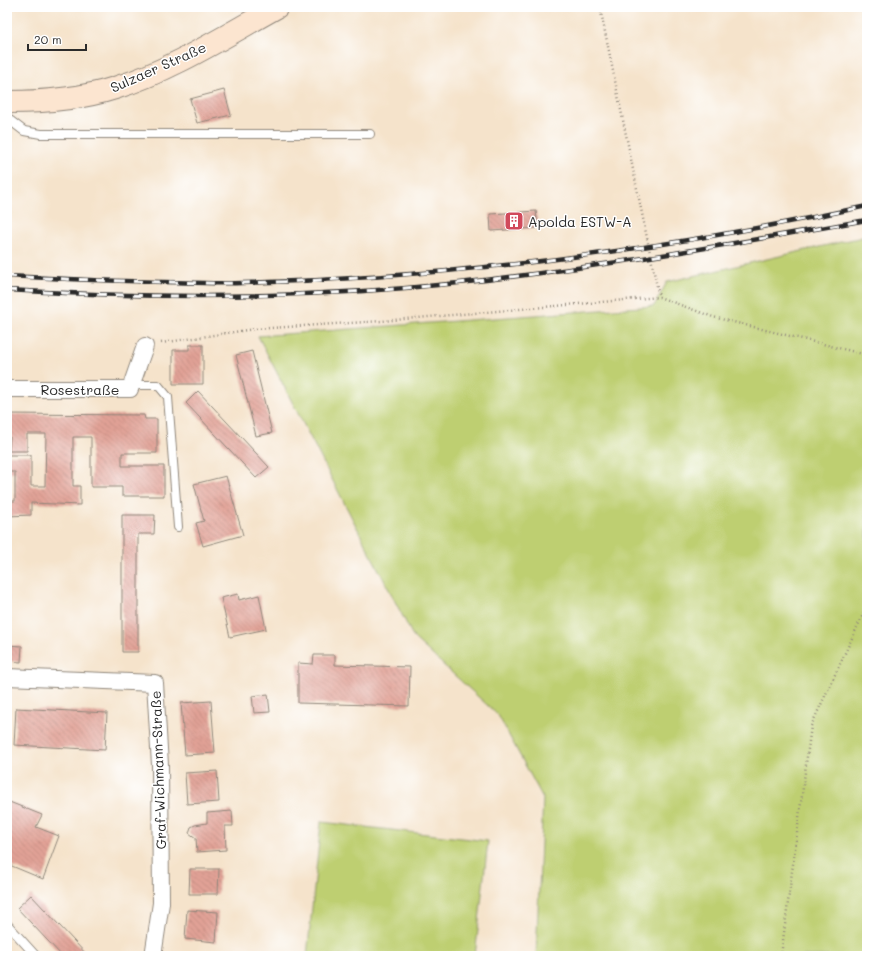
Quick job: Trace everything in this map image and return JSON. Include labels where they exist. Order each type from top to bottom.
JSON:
[{"type":"main road","name":"Sulzaer Straße","points":[[7,102],[30,102],[73,98],[115,88],[182,60],[277,7]]},
{"type":"street","name":"Rosestraße","points":[[7,389],[130,389],[145,346]]},
{"type":"street","name":"Graf-Wichmann-Straße","points":[[7,677],[155,683],[160,765],[161,903],[153,956]]},
{"type":"lane","points":[[7,118],[24,131],[41,134],[370,134]]},
{"type":"lane","points":[[132,385],[158,385],[168,397],[178,528]]},
{"type":"lane","points":[[7,924],[36,956]]},
{"type":"path","points":[[600,7],[659,297]]},
{"type":"path","points":[[145,346],[254,329],[382,321],[659,297],[713,317],[867,355]]},
{"type":"path","points":[[781,956],[811,726],[867,606]]},
{"type":"green space","points":[[867,236],[867,956],[536,956],[543,798],[498,715],[414,638],[258,336],[654,306],[667,282]]},
{"type":"green space","points":[[321,822],[488,841],[475,956],[307,956]]},
{"type":"building","points":[[224,90],[231,115],[197,123],[190,99]]},
{"type":"building","name":"Apolda ESTW-A","points":[[536,211],[538,228],[491,231],[490,214]]},
{"type":"building","points":[[189,345],[203,345],[203,384],[173,384],[173,350],[189,350]]},
{"type":"building","points":[[252,351],[272,433],[256,436],[236,355]]},
{"type":"building","points":[[198,391],[269,467],[256,478],[186,403]]},
{"type":"building","points":[[7,414],[144,415],[145,419],[157,419],[157,453],[122,453],[122,466],[164,466],[164,496],[122,496],[122,487],[91,487],[91,437],[73,437],[73,486],[80,486],[80,505],[31,503],[31,515],[7,516],[7,501],[15,501],[15,472],[7,472],[7,455],[31,455],[31,486],[45,486],[46,434],[27,434],[27,451],[9,451],[10,437],[7,437]]},
{"type":"building","points":[[226,476],[243,535],[203,546],[196,523],[204,521],[194,484]]},
{"type":"building","points":[[122,515],[155,515],[154,534],[138,534],[138,652],[122,652]]},
{"type":"building","points":[[238,594],[239,600],[259,595],[266,629],[230,637],[221,598]]},
{"type":"building","points":[[7,597],[9,597],[8,607],[7,607]]},
{"type":"building","points":[[7,645],[22,646],[21,662],[7,661]]},
{"type":"building","points":[[314,655],[335,655],[335,665],[410,667],[409,706],[298,703],[298,663],[313,664]]},
{"type":"building","points":[[268,694],[270,712],[254,713],[252,696]]},
{"type":"building","points":[[211,701],[215,753],[185,755],[181,703]]},
{"type":"building","points":[[16,708],[107,713],[105,750],[14,745]]},
{"type":"building","points":[[217,771],[219,802],[187,804],[185,773]]},
{"type":"building","points":[[7,801],[42,815],[36,827],[59,836],[43,879],[7,864]]},
{"type":"building","points":[[232,811],[233,826],[225,826],[226,850],[197,852],[196,838],[189,833],[191,827],[207,823],[207,813]]},
{"type":"building","points":[[190,869],[219,869],[218,894],[189,894]]},
{"type":"building","points":[[31,895],[88,956],[62,956],[17,908]]},
{"type":"building","points":[[187,910],[218,912],[216,942],[185,939]]},
{"type":"railway","points":[[7,276],[232,283],[321,280],[399,275],[478,268],[635,248],[790,222],[867,206]]},
{"type":"railway","points":[[7,290],[120,295],[233,296],[290,295],[403,288],[510,277],[612,263],[867,220]]},
{"type":"place","name":"Apolda ESTW-A","points":[[514,221]]}]
